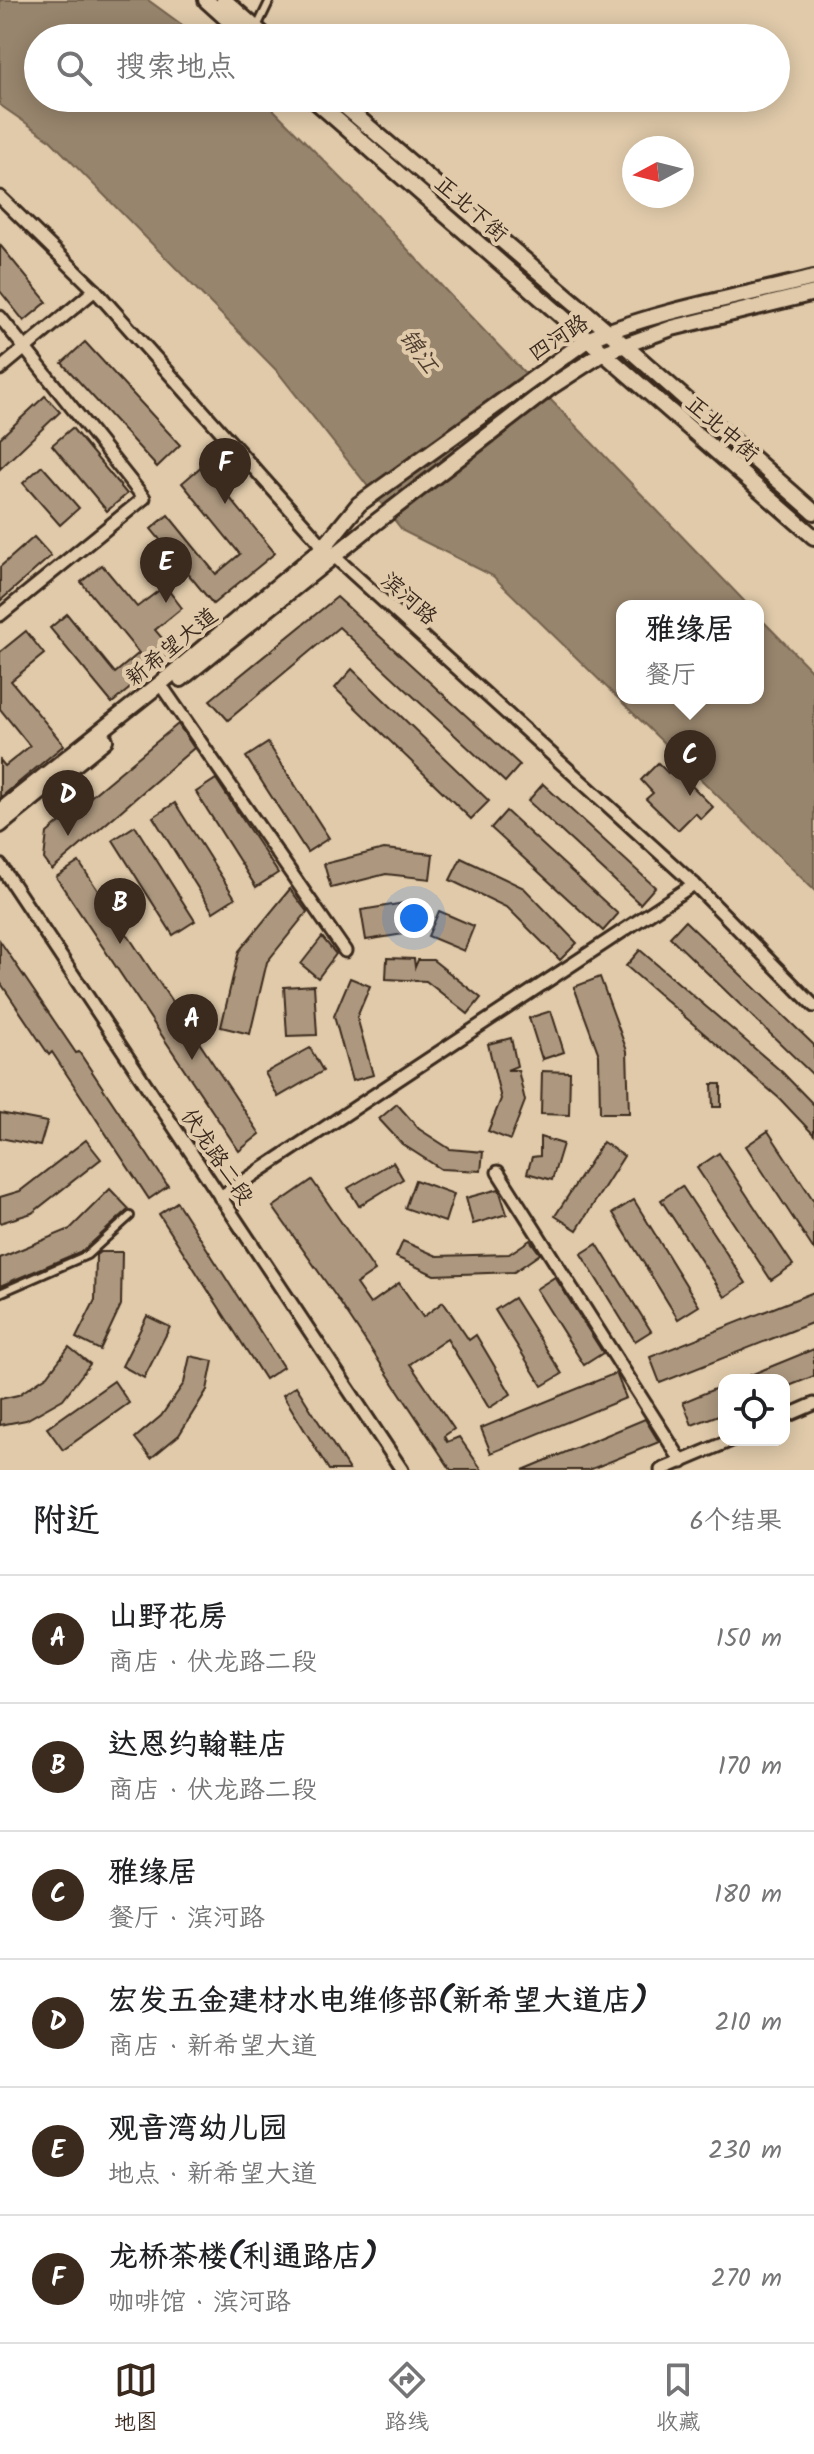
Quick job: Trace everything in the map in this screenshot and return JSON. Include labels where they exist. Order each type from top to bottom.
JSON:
[{"type":"street","points":[[206,0],[241,24]]},
{"type":"street","points":[[224,0],[247,24]]},
{"type":"street","name":"正北下街","points":[[328,112],[603,353]]},
{"type":"street","name":"正北下街","points":[[351,112],[608,331]]},
{"type":"street","name":"滨河路","points":[[0,197],[95,290],[330,552],[694,884],[814,1006]]},
{"type":"street","name":"四河路","points":[[359,504],[587,340],[608,331],[814,278]]},
{"type":"street","points":[[0,369],[95,290]]},
{"type":"street","name":"四河路","points":[[330,552],[376,522],[552,386],[603,353],[672,328],[814,293]]},
{"type":"street","points":[[0,317],[144,498],[0,615]]},
{"type":"street","name":"正北中街","points":[[608,331],[814,512]]},
{"type":"street","name":"正北中街","points":[[603,353],[814,537]]},
{"type":"street","name":"新希望大道","points":[[0,811],[330,552],[359,504]]},
{"type":"street","points":[[0,825],[330,552]]},
{"type":"street","points":[[165,691],[345,951]]},
{"type":"street","name":"伏龙路二段","points":[[0,865],[402,1470]]},
{"type":"street","points":[[220,1197],[694,884]]},
{"type":"street","points":[[498,1172],[682,1462]]},
{"type":"street","points":[[790,1414],[814,1404]]},
{"type":"street","points":[[661,1470],[718,1446]]},
{"type":"lane","points":[[261,24],[270,0]]},
{"type":"lane","points":[[0,1293],[87,1255],[130,1216]]},
{"type":"water","name":"锦江","points":[[0,0],[148,0],[181,24],[24,24],[24,112],[276,112],[743,600],[616,600],[616,696],[493,576],[403,531],[277,371],[49,139],[0,105]]},
{"type":"water","points":[[764,622],[814,673],[814,890],[624,704],[764,704]]},
{"type":"building","points":[[0,245],[47,302],[24,321],[0,291]]},
{"type":"building","points":[[85,342],[180,445],[157,467],[62,363]]},
{"type":"building","points":[[45,396],[60,412],[0,469],[0,438]]},
{"type":"building","points":[[72,428],[127,494],[107,511],[52,445]]},
{"type":"building","points":[[203,465],[275,553],[213,604],[151,529],[168,515],[216,574],[240,554],[182,483]]},
{"type":"building","points":[[42,466],[79,508],[60,525],[23,483]]},
{"type":"building","points":[[34,537],[51,556],[0,601],[0,567]]},
{"type":"building","points":[[102,565],[137,607],[165,586],[182,608],[155,630],[174,652],[112,703],[50,628],[67,614],[115,673],[139,653],[81,582]]},
{"type":"building","points":[[337,597],[520,765],[505,782],[339,627],[228,720],[210,700]]},
{"type":"building","points":[[26,631],[44,654],[11,681],[64,745],[0,798],[0,760],[5,766],[30,746],[0,709],[0,652]]},
{"type":"building","points":[[352,669],[489,801],[471,819],[335,688]]},
{"type":"building","points":[[178,724],[194,748],[52,870],[44,859],[47,833]]},
{"type":"building","points":[[268,743],[329,838],[307,852],[246,757]]},
{"type":"building","points":[[658,763],[668,773],[674,768],[713,807],[701,819],[695,813],[678,830],[646,799],[653,793],[641,780]]},
{"type":"building","points":[[216,779],[278,873],[256,887],[196,792]]},
{"type":"building","points":[[543,784],[655,887],[640,904],[528,801]]},
{"type":"building","points":[[175,803],[235,898],[213,912],[153,817]]},
{"type":"building","points":[[506,811],[618,914],[603,931],[491,828]]},
{"type":"building","points":[[135,826],[195,921],[173,935],[113,840]]},
{"type":"building","points":[[384,849],[433,854],[430,879],[386,874],[331,888],[324,864]]},
{"type":"building","points":[[461,858],[524,888],[577,943],[560,960],[508,908],[450,880]]},
{"type":"building","points":[[79,862],[260,1134],[239,1151],[56,877]]},
{"type":"building","points":[[290,889],[307,912],[267,962],[250,1034],[221,1027],[239,951]]},
{"type":"building","points":[[405,903],[410,933],[366,940],[361,910]]},
{"type":"building","points":[[439,911],[474,926],[464,951],[428,936]]},
{"type":"building","points":[[685,921],[814,1045],[814,1076],[670,937]]},
{"type":"building","points":[[322,937],[336,954],[318,978],[301,964]]},
{"type":"building","points":[[0,941],[168,1186],[149,1199],[52,1052],[49,1055],[0,982]]},
{"type":"building","points":[[640,950],[782,1072],[814,1105],[814,1135],[780,1099],[626,966]]},
{"type":"building","points":[[387,958],[414,959],[415,967],[418,960],[433,960],[481,998],[468,1014],[426,981],[386,979]]},
{"type":"building","points":[[600,977],[627,1051],[629,1113],[600,1113],[599,1055],[574,987]]},
{"type":"building","points":[[350,978],[370,986],[357,1017],[373,1075],[352,1081],[334,1016]]},
{"type":"building","points":[[314,985],[317,1035],[287,1036],[284,987]]},
{"type":"building","points":[[551,1011],[564,1052],[543,1059],[543,1056],[542,1059],[529,1018]]},
{"type":"building","points":[[511,1038],[517,1066],[507,1070],[518,1070],[525,1101],[510,1140],[488,1131],[501,1099],[488,1044]]},
{"type":"building","points":[[310,1048],[323,1071],[278,1097],[265,1073]]},
{"type":"building","points":[[542,1071],[570,1072],[569,1115],[541,1114]]},
{"type":"building","points":[[712,1084],[721,1084],[721,1107],[713,1107]]},
{"type":"building","points":[[397,1104],[419,1129],[450,1149],[483,1152],[481,1171],[441,1169],[402,1144],[379,1119]]},
{"type":"building","points":[[0,1113],[47,1122],[40,1146],[0,1138]]},
{"type":"building","points":[[768,1131],[814,1201],[814,1250],[746,1146]]},
{"type":"building","points":[[540,1137],[563,1144],[552,1180],[527,1173],[532,1157],[540,1156]]},
{"type":"building","points":[[86,1140],[101,1159],[32,1213],[0,1223],[0,1197],[20,1191]]},
{"type":"building","points":[[603,1142],[624,1156],[577,1230],[555,1216]]},
{"type":"building","points":[[719,1153],[793,1265],[771,1280],[697,1168]]},
{"type":"building","points":[[393,1162],[403,1179],[359,1206],[348,1188]]},
{"type":"building","points":[[312,1180],[375,1271],[356,1284],[370,1304],[399,1283],[423,1317],[443,1302],[469,1340],[476,1335],[511,1394],[489,1408],[447,1339],[410,1364],[454,1429],[444,1436],[447,1442],[459,1437],[482,1470],[451,1470],[273,1207]]},
{"type":"building","points":[[415,1180],[454,1194],[445,1222],[405,1208]]},
{"type":"building","points":[[682,1186],[746,1283],[725,1297],[661,1200]]},
{"type":"building","points":[[110,1189],[129,1209],[84,1250],[0,1286],[0,1258],[70,1229]]},
{"type":"building","points":[[499,1189],[507,1214],[473,1224],[466,1198]]},
{"type":"building","points":[[634,1200],[699,1306],[678,1319],[613,1213]]},
{"type":"building","points":[[177,1202],[283,1367],[265,1379],[159,1214]]},
{"type":"building","points":[[530,1240],[540,1254],[514,1272],[434,1275],[396,1257],[403,1241],[437,1256],[509,1254]]},
{"type":"building","points":[[597,1244],[651,1331],[635,1341],[581,1254]]},
{"type":"building","points":[[100,1252],[122,1252],[121,1305],[100,1350],[76,1338],[95,1300],[96,1255]]},
{"type":"building","points":[[555,1277],[603,1353],[584,1365],[536,1289]]},
{"type":"building","points":[[814,1292],[814,1322],[660,1383],[650,1357]]},
{"type":"building","points":[[514,1298],[562,1374],[542,1386],[495,1310]]},
{"type":"building","points":[[147,1316],[170,1327],[144,1378],[122,1366]]},
{"type":"building","points":[[69,1347],[90,1364],[63,1399],[26,1420],[0,1425],[0,1399],[18,1395],[48,1375]]},
{"type":"building","points":[[814,1349],[814,1376],[790,1386],[790,1374],[753,1374]]},
{"type":"building","points":[[190,1356],[213,1361],[207,1390],[179,1435],[151,1458],[135,1438],[161,1416],[184,1383]]},
{"type":"building","points":[[616,1373],[626,1398],[491,1453],[481,1428]]},
{"type":"building","points":[[114,1381],[129,1403],[63,1450],[47,1428]]},
{"type":"building","points":[[296,1386],[349,1470],[329,1470],[283,1395]]},
{"type":"building","points":[[718,1387],[718,1415],[692,1425],[683,1402]]},
{"type":"building","points":[[645,1419],[659,1442],[589,1470],[523,1470]]},
{"type":"place","name":"龙桥茶楼(利通路店)","points":[[225,504]]},
{"type":"place","name":"观音湾幼儿园","points":[[166,603]]},
{"type":"place","name":"雅缘居","points":[[690,796]]},
{"type":"place","name":"宏发五金建材水电维修部(新希望大道店)","points":[[68,836]]},
{"type":"place","name":"达恩约翰鞋店","points":[[120,944]]},
{"type":"place","name":"山野花房","points":[[192,1060]]}]
